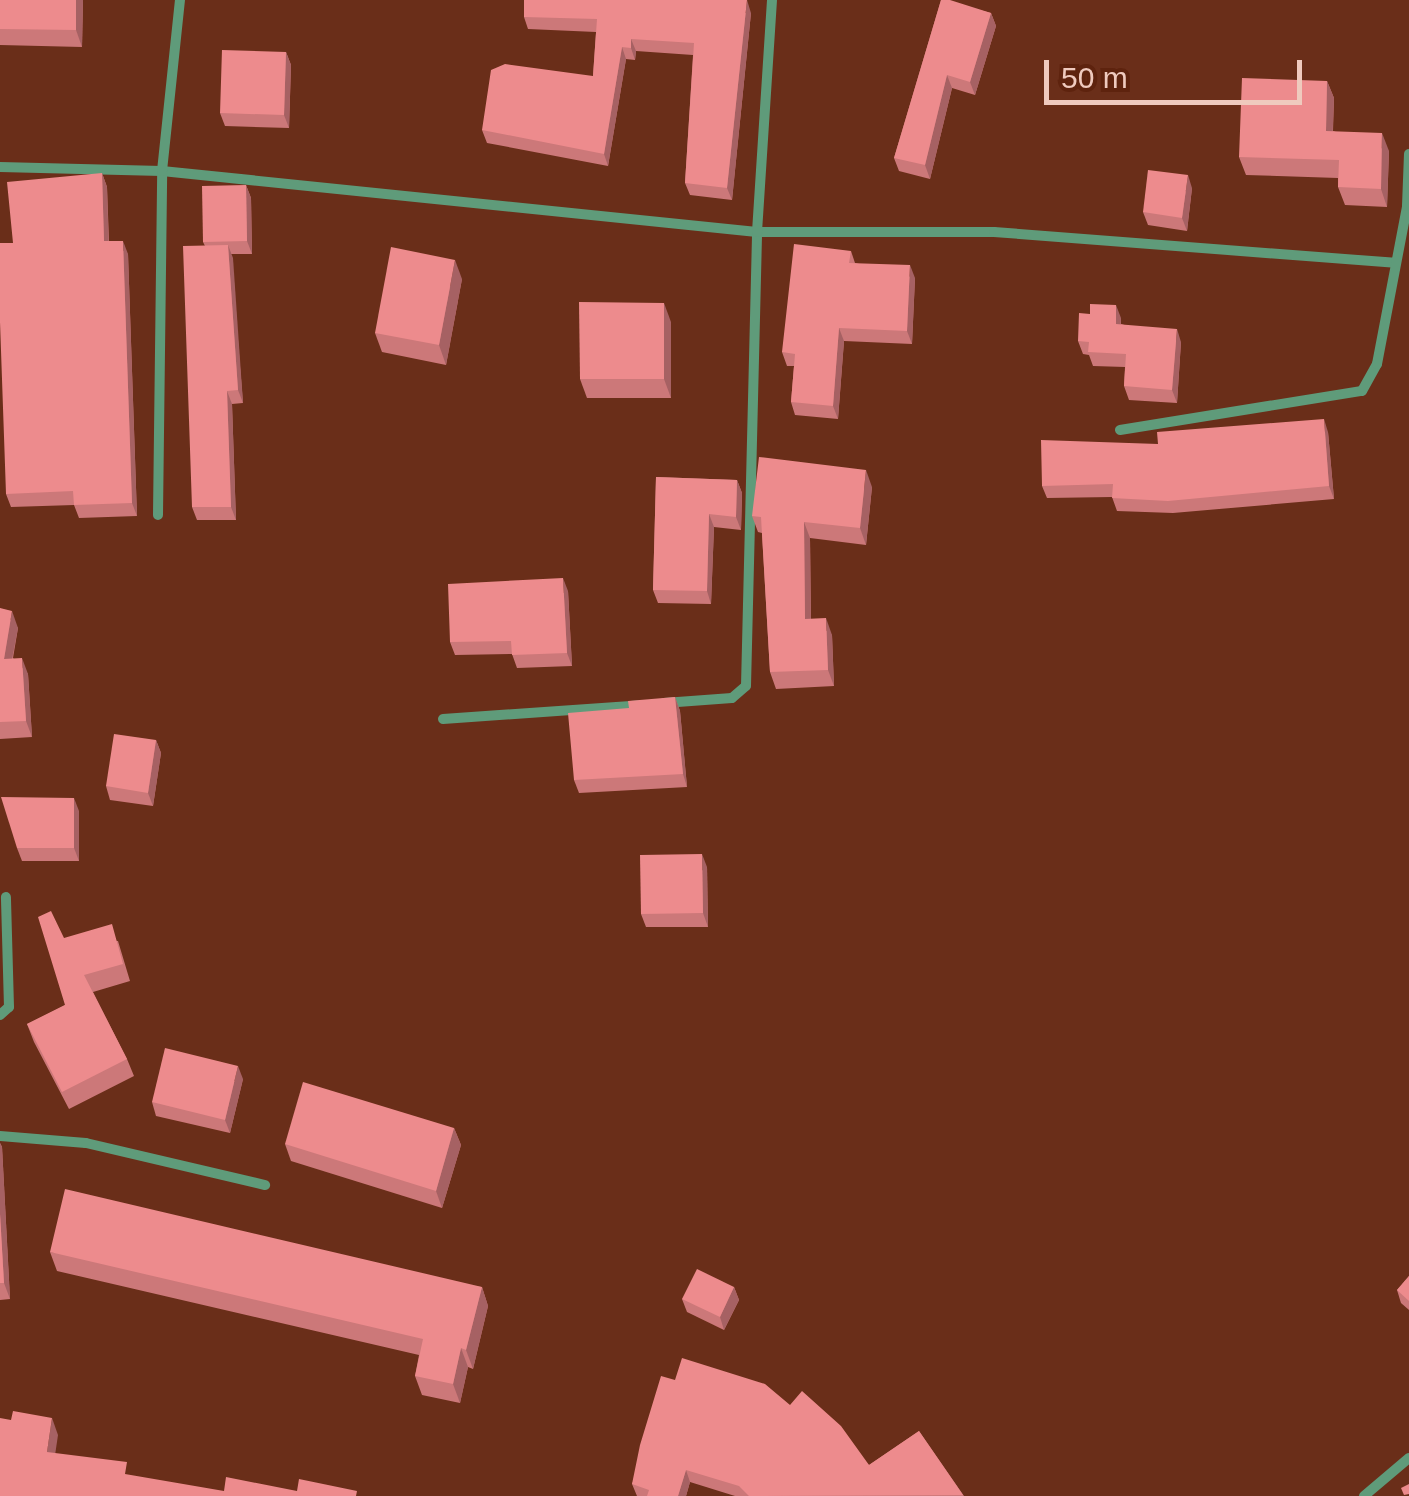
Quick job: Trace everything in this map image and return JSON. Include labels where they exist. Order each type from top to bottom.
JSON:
[{"type":"street","points":[[158,515],[162,171],[180,0]]},
{"type":"street","points":[[444,719],[741,694],[757,232],[772,0]]},
{"type":"street","points":[[1120,430],[1362,391],[1377,364],[1396,263],[1409,154]]},
{"type":"street","points":[[0,167],[162,171],[757,232],[994,232],[1396,263]]},
{"type":"street","points":[[0,1015],[9,1007],[6,897]]},
{"type":"street","points":[[0,1136],[86,1143],[266,1185]]},
{"type":"street","points":[[1364,1496],[1409,1458]]},
{"type":"building","points":[[0,0],[76,0],[76,30],[0,29]]},
{"type":"building","points":[[524,0],[747,0],[727,188],[685,183],[694,43],[631,39],[631,48],[622,47],[604,154],[482,130],[491,70],[505,64],[593,76],[597,19],[524,17]]},
{"type":"building","points":[[941,0],[991,13],[970,82],[947,75],[925,165],[894,158]]},
{"type":"building","points":[[222,50],[286,52],[284,115],[220,113]]},
{"type":"building","points":[[1242,78],[1327,81],[1326,131],[1382,133],[1381,189],[1338,187],[1339,160],[1239,157]]},
{"type":"building","points":[[1148,170],[1188,175],[1182,218],[1143,212]]},
{"type":"building","points":[[102,173],[104,241],[123,241],[132,503],[74,505],[73,491],[6,494],[0,243],[13,243],[7,182]]},
{"type":"building","points":[[246,185],[247,241],[203,242],[202,186]]},
{"type":"building","points":[[794,244],[851,251],[849,263],[910,265],[907,331],[839,328],[833,406],[791,402],[795,354],[782,352]]},
{"type":"building","points":[[228,245],[238,390],[227,391],[231,507],[192,507],[183,246]]},
{"type":"building","points":[[391,247],[455,260],[439,345],[375,333]]},
{"type":"building","points":[[579,302],[664,303],[664,379],[580,379]]},
{"type":"building","points":[[1090,304],[1116,305],[1116,324],[1177,329],[1172,390],[1124,386],[1126,354],[1088,352],[1089,342],[1078,341],[1079,313],[1090,314]]},
{"type":"building","points":[[1324,419],[1329,486],[1168,501],[1112,498],[1113,484],[1042,486],[1041,440],[1158,444],[1157,432]]},
{"type":"building","points":[[759,457],[866,470],[860,528],[804,522],[805,619],[826,618],[828,670],[770,672],[761,517],[752,516]]},
{"type":"building","points":[[656,477],[737,480],[736,517],[709,514],[707,591],[653,590]]},
{"type":"building","points":[[563,578],[567,653],[512,655],[511,641],[450,642],[448,584]]},
{"type":"building","points":[[0,608],[12,611],[4,659],[22,658],[26,721],[0,722]]},
{"type":"building","points":[[675,697],[683,774],[574,780],[568,713],[629,708],[628,701]]},
{"type":"building","points":[[114,734],[156,740],[148,793],[106,786]]},
{"type":"building","points":[[1,797],[74,798],[74,848],[17,848]]},
{"type":"building","points":[[702,854],[703,913],[641,914],[640,855]]},
{"type":"building","points":[[51,911],[64,938],[112,924],[123,964],[84,975],[127,1059],[62,1092],[27,1024],[65,1005],[38,917]]},
{"type":"building","points":[[165,1048],[238,1066],[225,1120],[152,1102]]},
{"type":"building","points":[[303,1082],[454,1128],[436,1191],[285,1144]]},
{"type":"building","points":[[65,1189],[482,1287],[453,1384],[415,1376],[423,1339],[50,1252]]},
{"type":"building","points":[[0,1214],[4,1283],[0,1283]]},
{"type":"building","points":[[697,1269],[734,1287],[720,1317],[682,1299]]},
{"type":"building","points":[[1409,1276],[1409,1301],[1397,1290]]},
{"type":"building","points":[[682,1358],[765,1384],[790,1405],[802,1391],[841,1426],[869,1465],[919,1431],[963,1495],[749,1496],[739,1486],[686,1470],[678,1496],[647,1496],[649,1490],[632,1484],[640,1445],[661,1376],[675,1380]]},
{"type":"building","points":[[13,1411],[52,1418],[47,1452],[127,1462],[125,1474],[224,1491],[226,1477],[297,1491],[299,1479],[357,1491],[356,1496],[0,1496],[0,1418],[11,1420]]}]
